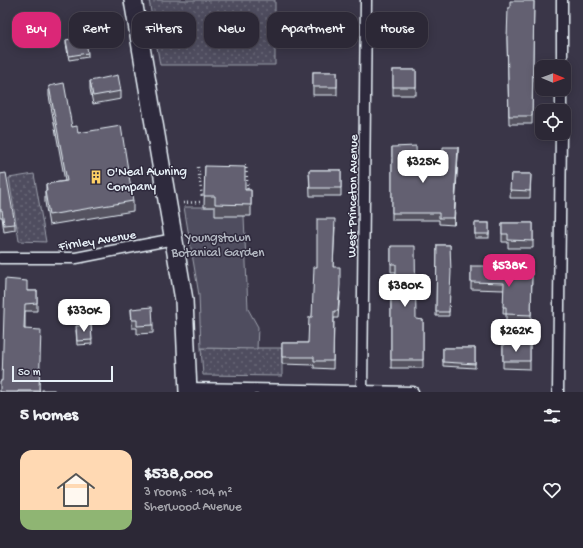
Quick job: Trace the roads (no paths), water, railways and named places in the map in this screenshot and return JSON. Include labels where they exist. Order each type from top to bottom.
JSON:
[{"type":"main road","points":[[132,0],[184,300],[188,390]]},
{"type":"street","name":"West Princeton Avenue","points":[[362,392],[366,0]]},
{"type":"street","points":[[562,0],[562,60]]},
{"type":"street","points":[[558,392],[561,140]]},
{"type":"street","name":"Firnley Avenue","points":[[0,258],[76,258],[174,239]]},
{"type":"street","points":[[188,390],[413,392]]},
{"type":"place","name":"O'Neal Awning Company","points":[[96,177]]},
{"type":"park label","name":"Youngstown Botanical Garden","points":[[218,244]]}]
